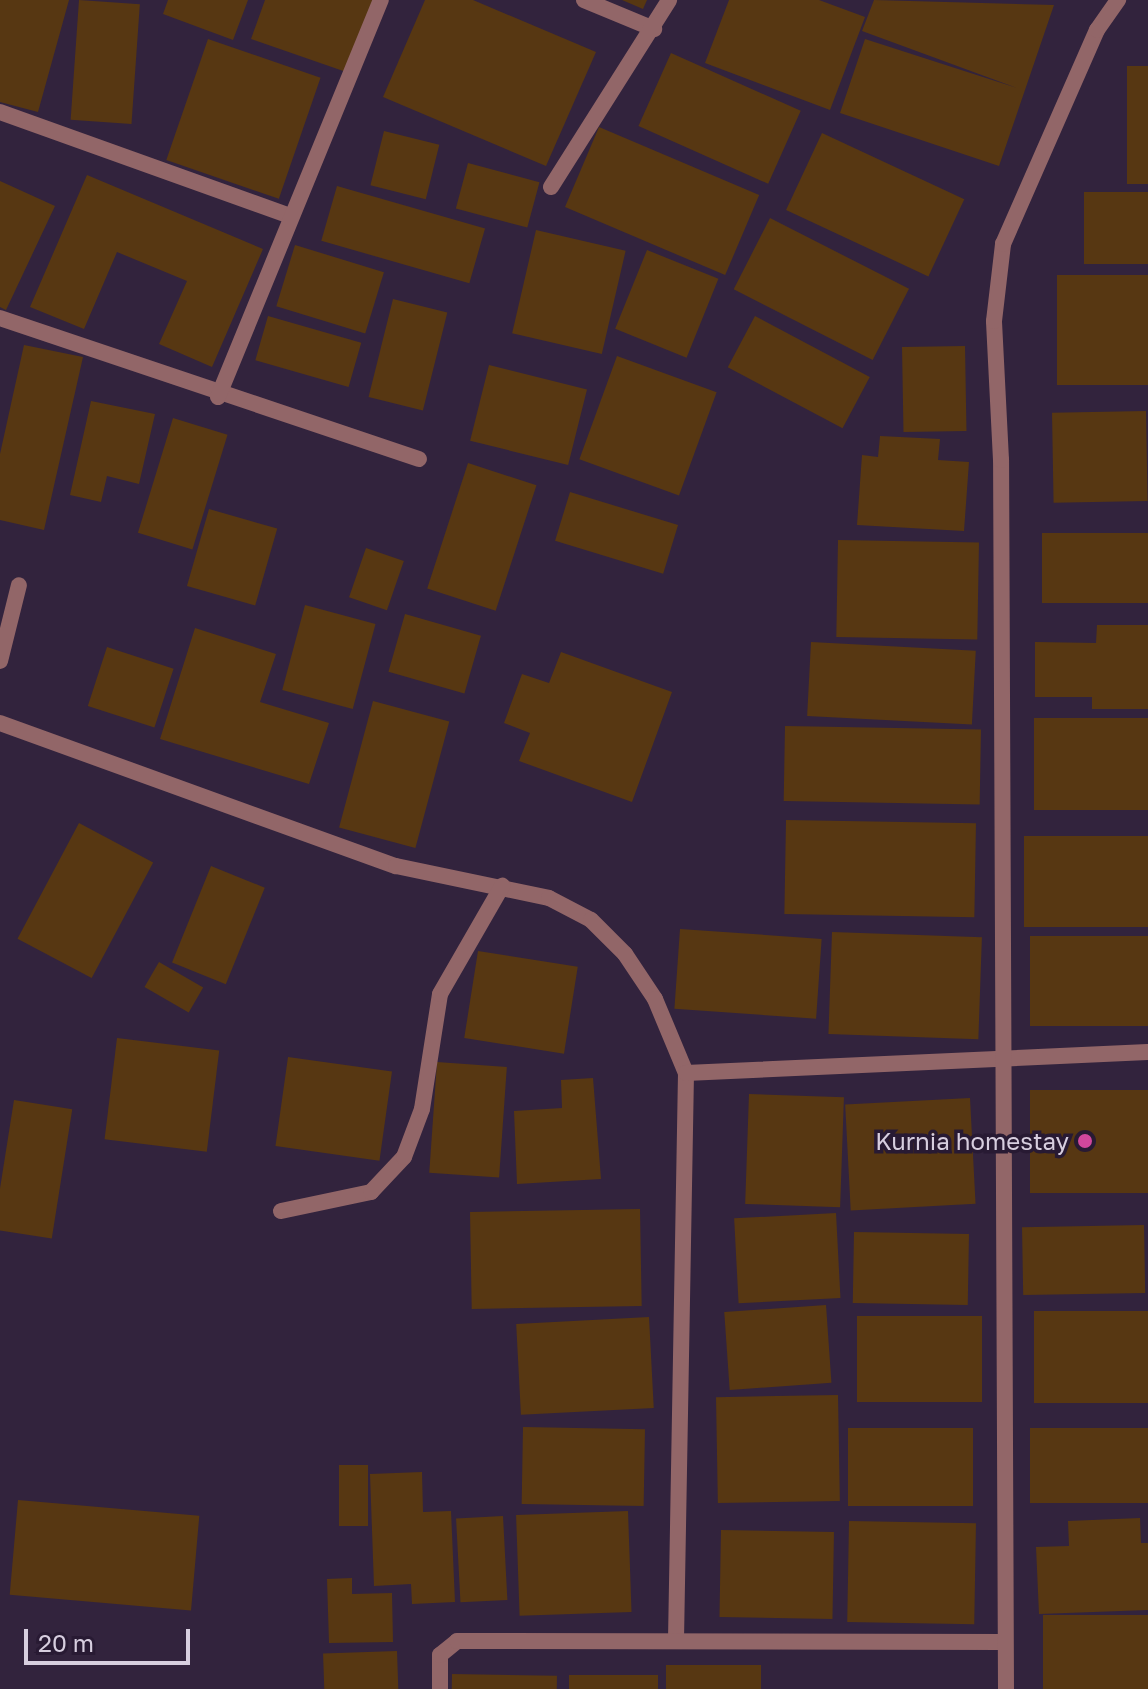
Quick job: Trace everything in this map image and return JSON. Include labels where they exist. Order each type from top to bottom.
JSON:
[{"type":"street","points":[[218,397],[381,0]]},
{"type":"street","points":[[584,0],[654,29]]},
{"type":"street","points":[[551,187],[654,29],[669,0]]},
{"type":"street","points":[[1006,1689],[1003,1053],[994,321],[1003,244],[1097,30],[1118,0]]},
{"type":"street","points":[[0,112],[291,216]]},
{"type":"street","points":[[0,318],[218,397],[419,459]]},
{"type":"street","points":[[0,661],[19,585]]},
{"type":"street","points":[[0,723],[312,839],[396,866],[502,886],[591,920],[625,954],[655,999],[686,1073],[676,1638]]},
{"type":"street","points":[[281,1211],[371,1192],[404,1157],[422,1109],[440,994],[502,886]]},
{"type":"street","points":[[686,1073],[1003,1053],[1148,1052]]},
{"type":"street","points":[[440,1689],[440,1655],[457,1641],[676,1638],[1005,1642]]},
{"type":"building","points":[[0,0],[69,0],[38,112],[0,102]]},
{"type":"building","points":[[79,0],[140,4],[131,124],[71,120]]},
{"type":"building","points":[[168,0],[248,0],[233,40],[163,14]]},
{"type":"building","points":[[265,0],[374,0],[349,73],[251,39]]},
{"type":"building","points":[[425,0],[473,0],[596,52],[546,166],[383,97]]},
{"type":"building","points":[[622,0],[647,0],[643,9]]},
{"type":"building","points":[[729,0],[819,0],[865,17],[830,110],[705,63]]},
{"type":"building","points":[[874,0],[1054,5],[999,166],[840,113],[865,39],[1017,88],[862,31]]},
{"type":"building","points":[[208,39],[321,78],[279,199],[166,160]]},
{"type":"building","points":[[671,53],[801,111],[768,184],[638,126]]},
{"type":"building","points":[[1127,66],[1148,66],[1148,184],[1127,184]]},
{"type":"building","points":[[599,127],[759,195],[725,275],[565,207]]},
{"type":"building","points":[[384,131],[439,145],[426,199],[370,185]]},
{"type":"building","points":[[822,133],[964,199],[928,276],[786,210]]},
{"type":"building","points":[[468,163],[539,182],[527,228],[456,208]]},
{"type":"building","points":[[87,175],[263,249],[212,367],[159,344],[187,281],[117,252],[84,329],[30,307]]},
{"type":"building","points":[[0,181],[55,206],[6,310],[0,307]]},
{"type":"building","points":[[337,186],[485,228],[469,283],[321,241]]},
{"type":"building","points":[[1084,192],[1148,192],[1148,264],[1084,264]]},
{"type":"building","points":[[770,218],[909,289],[873,360],[734,289]]},
{"type":"building","points":[[536,230],[626,251],[602,354],[512,333]]},
{"type":"building","points":[[295,245],[384,272],[365,333],[276,306]]},
{"type":"building","points":[[647,250],[718,279],[687,358],[615,329]]},
{"type":"building","points":[[1057,275],[1148,275],[1148,385],[1057,385]]},
{"type":"building","points":[[393,299],[447,313],[423,411],[369,397]]},
{"type":"building","points":[[268,316],[361,343],[349,387],[255,360]]},
{"type":"building","points":[[755,316],[870,377],[843,428],[728,367]]},
{"type":"building","points":[[24,345],[83,357],[44,530],[0,520],[0,454]]},
{"type":"building","points":[[965,346],[966,431],[903,432],[902,347]]},
{"type":"building","points":[[617,356],[717,392],[679,496],[579,459]]},
{"type":"building","points":[[489,365],[587,389],[568,465],[470,441]]},
{"type":"building","points":[[91,401],[155,414],[139,484],[107,476],[101,502],[70,495]]},
{"type":"building","points":[[1146,411],[1148,501],[1054,503],[1052,413]]},
{"type":"building","points":[[173,418],[228,435],[192,549],[138,533]]},
{"type":"building","points":[[880,436],[940,439],[938,460],[969,462],[964,531],[857,525],[862,455],[878,457]]},
{"type":"building","points":[[468,463],[536,485],[496,611],[427,589]]},
{"type":"building","points":[[570,492],[678,525],[663,574],[555,541]]},
{"type":"building","points":[[209,509],[277,529],[255,605],[187,586]]},
{"type":"building","points":[[1042,533],[1148,533],[1148,603],[1042,603]]},
{"type":"building","points":[[838,540],[979,542],[977,639],[836,637]]},
{"type":"building","points":[[366,548],[404,561],[387,610],[349,597]]},
{"type":"building","points":[[305,605],[376,624],[353,709],[282,690]]},
{"type":"building","points":[[405,614],[481,636],[464,693],[388,672]]},
{"type":"building","points":[[1097,625],[1148,625],[1148,709],[1092,709],[1092,697],[1035,697],[1035,642],[1096,643]]},
{"type":"building","points":[[195,628],[276,654],[260,702],[329,723],[309,784],[160,739]]},
{"type":"building","points":[[811,642],[976,651],[972,725],[807,716]]},
{"type":"building","points":[[107,647],[174,669],[154,728],[88,706]]},
{"type":"building","points":[[561,652],[672,692],[632,802],[519,761],[530,733],[504,723],[522,674],[549,683]]},
{"type":"building","points":[[373,701],[449,721],[415,848],[339,828]]},
{"type":"building","points":[[1034,718],[1148,718],[1148,810],[1034,810]]},
{"type":"building","points":[[785,726],[981,729],[980,804],[784,801]]},
{"type":"building","points":[[786,820],[976,823],[974,917],[784,914]]},
{"type":"building","points":[[79,823],[153,862],[92,978],[17,939]]},
{"type":"building","points":[[1024,836],[1148,836],[1148,927],[1024,927]]},
{"type":"building","points":[[211,866],[265,888],[226,984],[172,962]]},
{"type":"building","points":[[680,929],[822,939],[816,1019],[674,1009]]},
{"type":"building","points":[[832,932],[982,937],[978,1039],[828,1034]]},
{"type":"building","points":[[1030,936],[1148,936],[1148,1026],[1030,1026]]},
{"type":"building","points":[[478,951],[578,967],[564,1054],[464,1038]]},
{"type":"building","points":[[159,962],[203,988],[189,1013],[144,987]]},
{"type":"building","points":[[117,1038],[219,1051],[207,1152],[105,1139]]},
{"type":"building","points":[[288,1057],[392,1072],[379,1161],[275,1146]]},
{"type":"building","points":[[437,1062],[507,1067],[499,1178],[429,1173]]},
{"type":"building","points":[[593,1078],[601,1179],[517,1184],[514,1111],[562,1108],[561,1080]]},
{"type":"building","points":[[1030,1090],[1148,1090],[1148,1193],[1030,1193]]},
{"type":"building","points":[[749,1094],[844,1097],[840,1207],[745,1204]]},
{"type":"building","points":[[970,1098],[976,1204],[851,1210],[845,1105]]},
{"type":"building","points":[[14,1100],[72,1109],[52,1239],[0,1230],[0,1188]]},
{"type":"building","points":[[640,1209],[642,1306],[472,1309],[470,1212]]},
{"type":"building","points":[[836,1213],[840,1298],[739,1303],[734,1218]]},
{"type":"building","points":[[1144,1225],[1145,1293],[1023,1295],[1022,1227]]},
{"type":"building","points":[[854,1232],[969,1234],[968,1305],[853,1303]]},
{"type":"building","points":[[826,1305],[831,1383],[730,1390],[724,1312]]},
{"type":"building","points":[[1034,1311],[1148,1311],[1148,1403],[1034,1403]]},
{"type":"building","points":[[857,1316],[982,1316],[982,1402],[857,1402]]},
{"type":"building","points":[[649,1317],[654,1408],[521,1415],[516,1324]]},
{"type":"building","points":[[838,1395],[840,1501],[718,1503],[716,1397]]},
{"type":"building","points":[[523,1427],[645,1429],[644,1506],[522,1504]]},
{"type":"building","points":[[848,1428],[973,1428],[973,1506],[848,1506]]},
{"type":"building","points":[[1030,1428],[1148,1428],[1148,1503],[1030,1503]]},
{"type":"building","points":[[339,1465],[368,1465],[368,1526],[339,1526]]},
{"type":"building","points":[[422,1472],[423,1512],[451,1511],[455,1602],[412,1604],[411,1584],[374,1586],[370,1474]]},
{"type":"building","points":[[18,1500],[199,1516],[191,1611],[10,1595]]},
{"type":"building","points":[[628,1511],[632,1612],[520,1616],[516,1515]]},
{"type":"building","points":[[503,1516],[507,1600],[460,1602],[456,1518]]},
{"type":"building","points":[[1140,1518],[1141,1543],[1148,1543],[1148,1610],[1039,1614],[1036,1547],[1069,1546],[1068,1521]]},
{"type":"building","points":[[849,1521],[976,1523],[974,1624],[847,1622]]},
{"type":"building","points":[[721,1530],[834,1532],[832,1619],[719,1617]]},
{"type":"building","points":[[352,1578],[352,1594],[392,1593],[393,1642],[329,1643],[327,1579]]},
{"type":"building","points":[[1043,1615],[1148,1615],[1148,1689],[1043,1689]]},
{"type":"building","points":[[397,1651],[398,1689],[324,1689],[323,1654]]},
{"type":"building","points":[[666,1665],[761,1665],[761,1689],[666,1689]]},
{"type":"building","points":[[452,1674],[557,1676],[557,1689],[452,1689]]},
{"type":"building","points":[[569,1675],[658,1675],[658,1689],[569,1689]]},
{"type":"place","name":"Kurnia homestay","points":[[1085,1141]]}]
